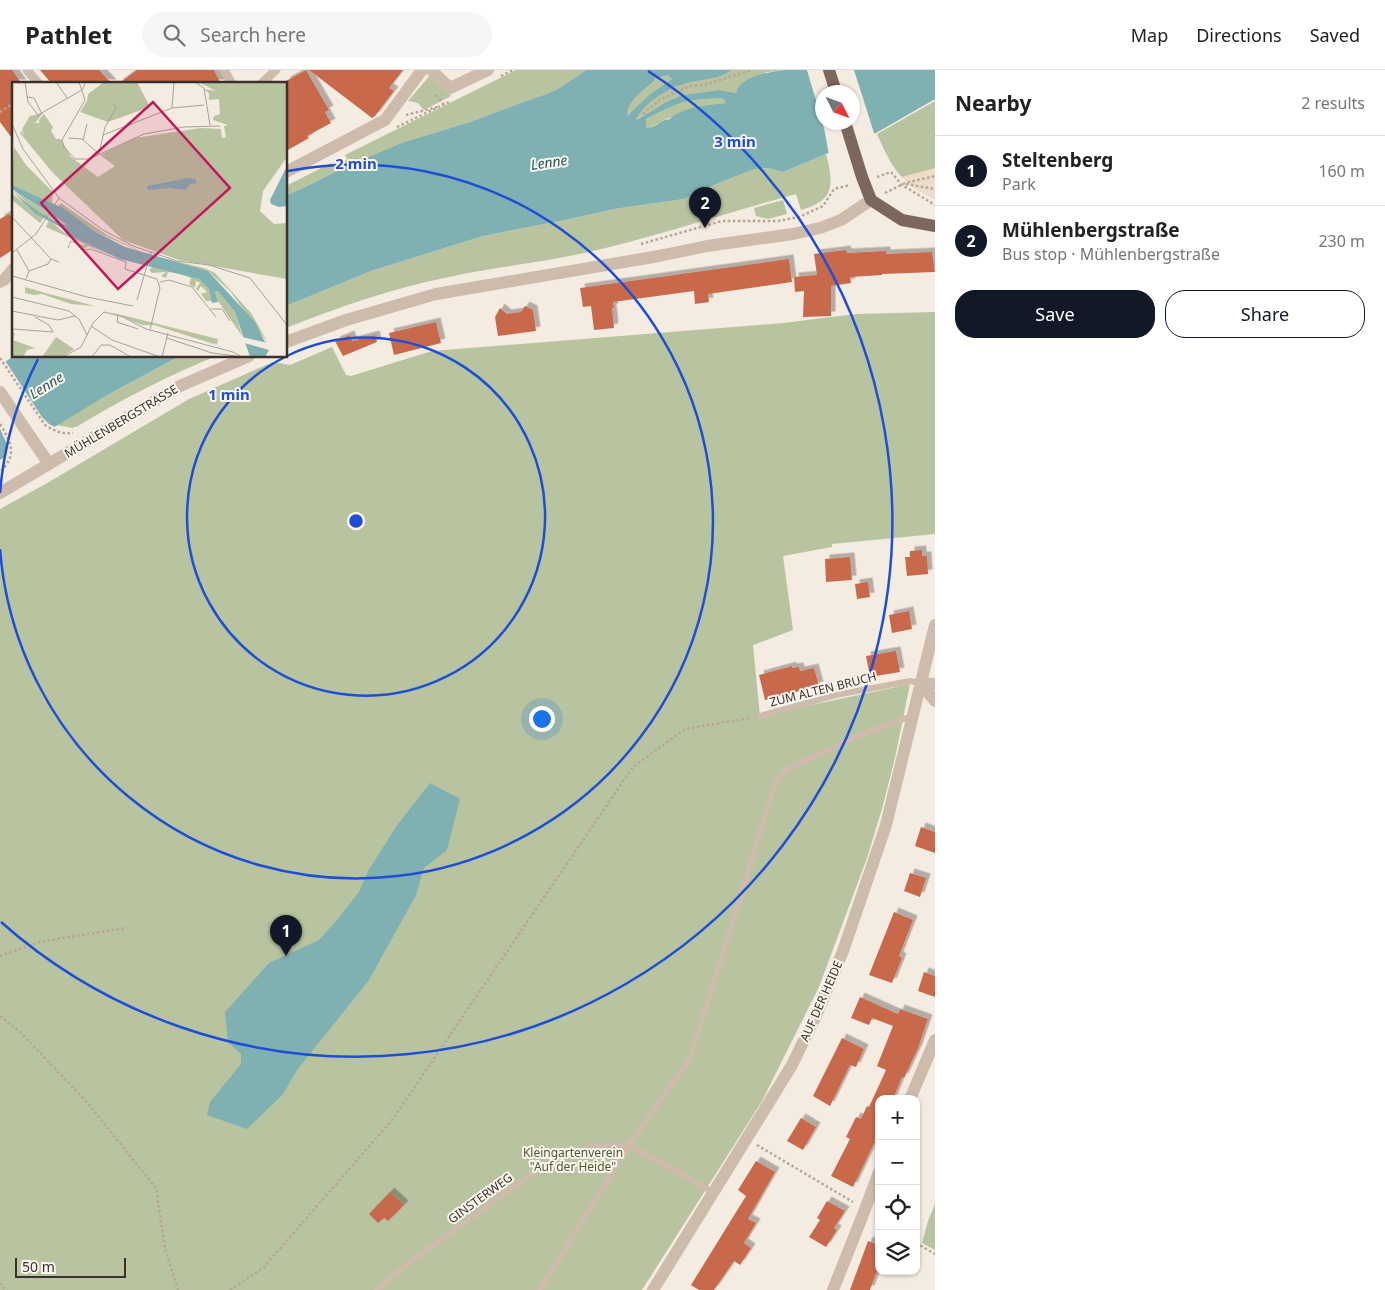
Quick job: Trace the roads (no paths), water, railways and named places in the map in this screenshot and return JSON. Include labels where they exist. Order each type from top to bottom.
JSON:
[{"type":"main road","points":[[829,70],[834,85]]},
{"type":"main road","points":[[847,130],[862,179],[871,200],[902,220],[935,226]]},
{"type":"street","points":[[27,70],[37,82]]},
{"type":"street","points":[[224,70],[231,82]]},
{"type":"street","points":[[263,82],[276,70]]},
{"type":"street","points":[[288,171],[388,125],[402,97],[422,70]]},
{"type":"street","points":[[431,70],[450,88],[492,74]]},
{"type":"street","points":[[288,341],[346,320],[436,294],[820,228],[841,220],[871,200]]},
{"type":"street","points":[[0,282],[12,270]]},
{"type":"street","name":"MÜHLENBERGSTRASSE","points":[[0,493],[180,386],[244,358]]},
{"type":"street","points":[[0,392],[49,464]]},
{"type":"street","name":"AUF DER HEIDE","points":[[653,1290],[792,1065],[818,1011],[843,951],[886,825],[935,625]]},
{"type":"street","points":[[920,683],[935,684]]},
{"type":"street","points":[[920,683],[935,701]]},
{"type":"street","points":[[912,1095],[935,1040]]},
{"type":"street","points":[[833,1290],[875,1183]]},
{"type":"lane","name":"ZUM ALTEN BRUCH","points":[[760,716],[836,695],[910,681],[920,683]]},
{"type":"lane","points":[[540,1290],[628,1145],[689,1060],[775,783],[789,768],[863,734],[912,716]]},
{"type":"lane","points":[[628,1145],[714,1193]]},
{"type":"lane","name":"GINSTERWEG","points":[[378,1290],[406,1265],[537,1170],[563,1157],[593,1147],[628,1145]]},
{"type":"water","name":"Lenne","points":[[586,70],[732,70],[722,76],[681,85],[665,92],[651,102],[636,120],[682,95],[719,90],[736,93],[739,87],[749,79],[771,72],[785,70],[935,70],[935,99],[876,133],[783,172],[768,168],[755,169],[684,199],[614,209],[483,236],[371,271],[288,305],[288,194],[401,143],[470,122],[558,89]],"holes":[[[667,75],[672,79],[650,94],[627,116],[633,101],[655,78]],[[720,98],[725,100],[725,103],[688,109],[670,119],[646,128],[646,119],[679,104],[689,101]]]},
{"type":"water","name":"Lenne","points":[[12,357],[176,358],[109,394],[0,460],[0,365]]},
{"type":"water","points":[[430,783],[460,799],[447,850],[424,868],[416,895],[369,980],[297,1070],[283,1094],[247,1129],[207,1115],[210,1102],[241,1064],[241,1054],[228,1042],[225,1012],[269,963],[319,940],[337,920],[359,892],[368,871],[398,824]]},
{"type":"place","name":"Mühlenbergstraße","points":[[705,228]]},
{"type":"place","name":"Steltenberg","points":[[286,956]]},
{"type":"park label","name":"Kleingartenverein \"Auf der Heide\"","points":[[573,1159]]}]
